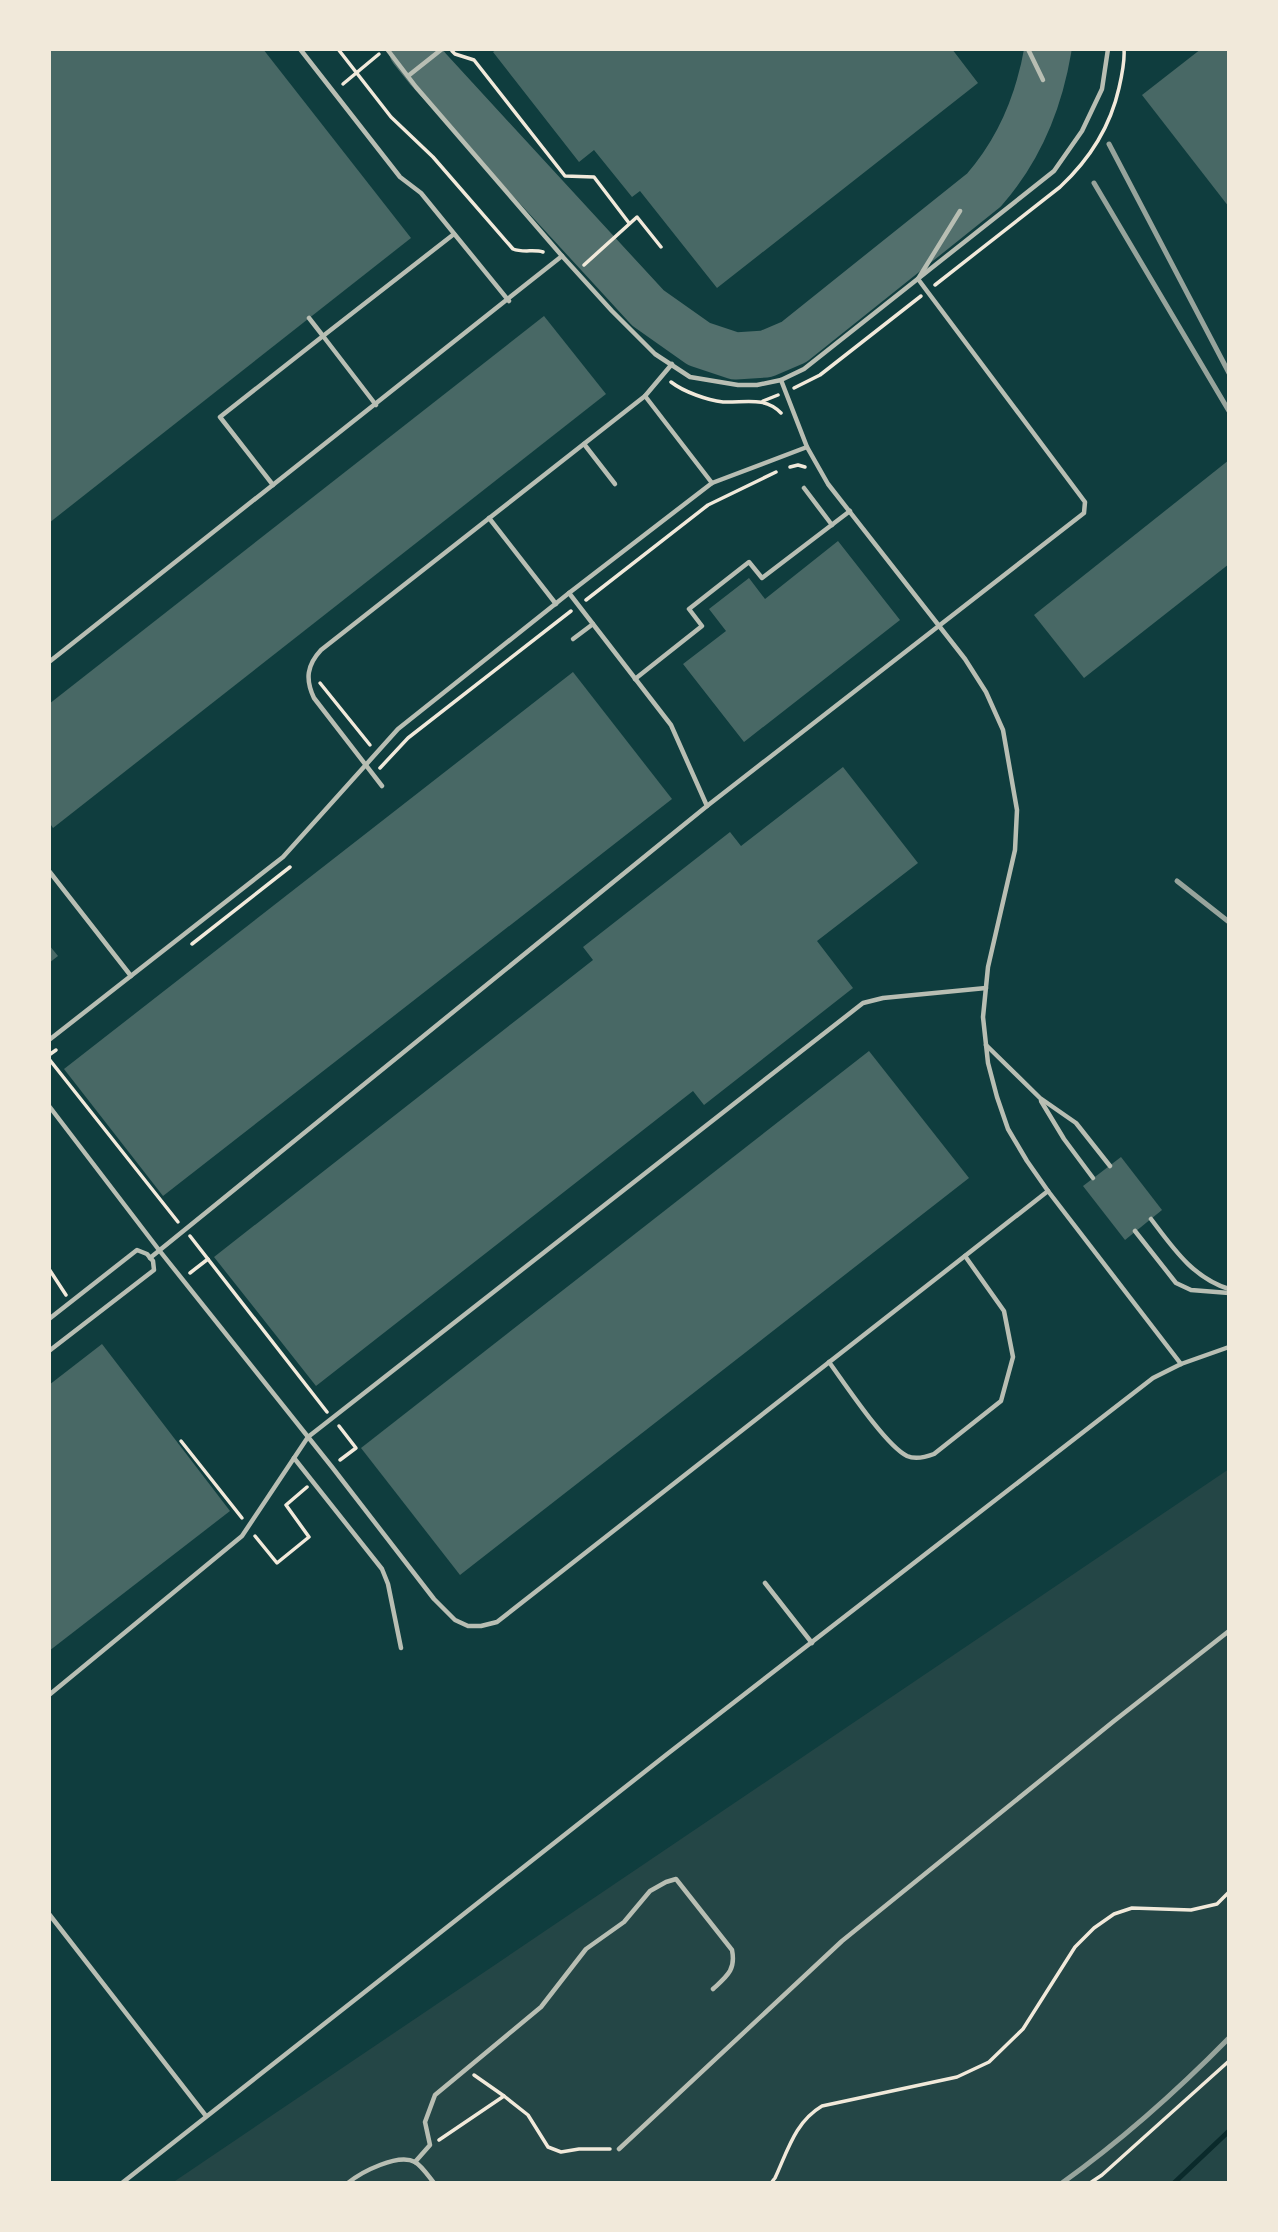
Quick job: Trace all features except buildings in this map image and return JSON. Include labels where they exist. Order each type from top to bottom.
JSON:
[{"type":"lane","points":[[300,49],[400,177],[421,193],[509,300]]},
{"type":"lane","points":[[385,49],[576,272],[654,354],[690,377],[738,385],[757,385],[782,380],[804,369],[1054,171],[1082,131],[1102,89],[1108,49]]},
{"type":"lane","points":[[408,76],[442,49]]},
{"type":"lane","points":[[1028,49],[1043,80]]},
{"type":"lane","points":[[918,279],[960,211]]},
{"type":"lane","points":[[273,485],[220,417],[454,234]]},
{"type":"lane","points":[[49,662],[562,256]]},
{"type":"lane","points":[[150,1258],[707,806],[1084,513],[1085,502],[918,279]]},
{"type":"lane","points":[[309,318],[376,405]]},
{"type":"lane","points":[[382,786],[314,698],[310,688],[309,669],[321,650],[645,396],[671,365]]},
{"type":"lane","points":[[782,380],[807,447],[828,484],[965,659],[986,692],[1003,730],[1017,810],[1015,850],[988,967],[983,1017],[991,1075],[1008,1129],[1048,1191],[1181,1364]]},
{"type":"lane","points":[[645,396],[712,483]]},
{"type":"lane","points":[[584,444],[615,484]]},
{"type":"lane","points":[[49,1040],[283,857],[398,729],[569,593],[712,483],[807,447]]},
{"type":"lane","points":[[804,488],[832,525]]},
{"type":"lane","points":[[635,679],[702,626],[689,609],[749,562],[762,578],[850,511]]},
{"type":"lane","points":[[489,518],[556,604]]},
{"type":"lane","points":[[569,593],[671,725],[707,806]]},
{"type":"lane","points":[[573,639],[593,624]]},
{"type":"lane","points":[[49,872],[131,976]]},
{"type":"lane","points":[[49,1695],[242,1536],[308,1437],[863,1003],[883,998],[986,988]]},
{"type":"lane","points":[[986,1045],[1040,1098],[1076,1124],[1110,1166]]},
{"type":"lane","points":[[1040,1098],[1064,1139],[1093,1178]]},
{"type":"lane","points":[[49,1106],[444,1611],[454,1620],[468,1626],[497,1622],[1048,1191]]},
{"type":"lane","points":[[1151,1219],[1182,1258],[1212,1284],[1229,1291]]},
{"type":"lane","points":[[1135,1231],[1176,1283],[1191,1290],[1229,1291]]},
{"type":"lane","points":[[49,1319],[137,1250],[153,1261],[154,1270],[49,1351]]},
{"type":"lane","points":[[829,1362],[890,1442],[909,1457],[925,1458],[934,1454],[1001,1401],[1013,1357],[1004,1311],[965,1256]]},
{"type":"lane","points":[[122,2183],[666,1755],[1153,1378],[1181,1364],[1229,1347]]},
{"type":"lane","points":[[294,1458],[382,1569],[388,1584],[401,1648]]},
{"type":"lane","points":[[765,1583],[813,1643]]},
{"type":"lane","points":[[619,2149],[842,1941],[1229,1631]]},
{"type":"lane","points":[[415,2162],[430,2145],[425,2122],[435,2095],[541,2007],[586,1950],[624,1922],[650,1891],[666,1882],[676,1879],[732,1950],[734,1961],[729,1974],[713,1989]]},
{"type":"lane","points":[[49,1914],[206,2116]]},
{"type":"lane","points":[[348,2183],[356,2176],[389,2162],[401,2160],[415,2162],[434,2183]]},
{"type":"path","points":[[343,84],[385,49]]},
{"type":"path","points":[[451,49],[455,54],[474,60],[565,176],[594,177],[629,223]]},
{"type":"path","points":[[576,272],[637,217],[661,247]]},
{"type":"path","points":[[373,775],[408,738],[708,505],[798,464],[805,466],[812,474]]},
{"type":"path","points":[[309,669],[384,763]]},
{"type":"path","points":[[188,947],[293,864]]},
{"type":"path","points":[[49,1055],[60,1047]]},
{"type":"path","points":[[183,1279],[208,1259]]},
{"type":"path","points":[[771,2183],[796,2132],[808,2114],[822,2106],[957,2077],[989,2062],[1023,2029],[1075,1947],[1094,1928],[1114,1914],[1132,1908],[1191,1910],[1217,1904],[1229,1892]]},
{"type":"path","points":[[1090,2183],[1229,2061]]},
{"type":"path","points":[[465,2069],[528,2115],[548,2147],[561,2152],[619,2149]]},
{"type":"path","points":[[430,2145],[504,2096]]},
{"type":"shaded area","points":[[1229,1469],[1229,2183],[172,2183]]},
{"type":"waterway","points":[[1174,2183],[1229,2131]]},
{"type":"taxiway","points":[[412,49],[648,308],[699,344],[735,356],[766,354],[794,342],[984,190],[1008,158],[1026,124],[1039,88],[1048,49]]},
{"type":"railway","points":[[1109,144],[1229,373]]},
{"type":"railway","points":[[1094,183],[1229,411]]},
{"type":"railway","points":[[1177,881],[1229,922]]},
{"type":"railway","points":[[1062,2183],[1148,2114],[1229,2038]]}]
